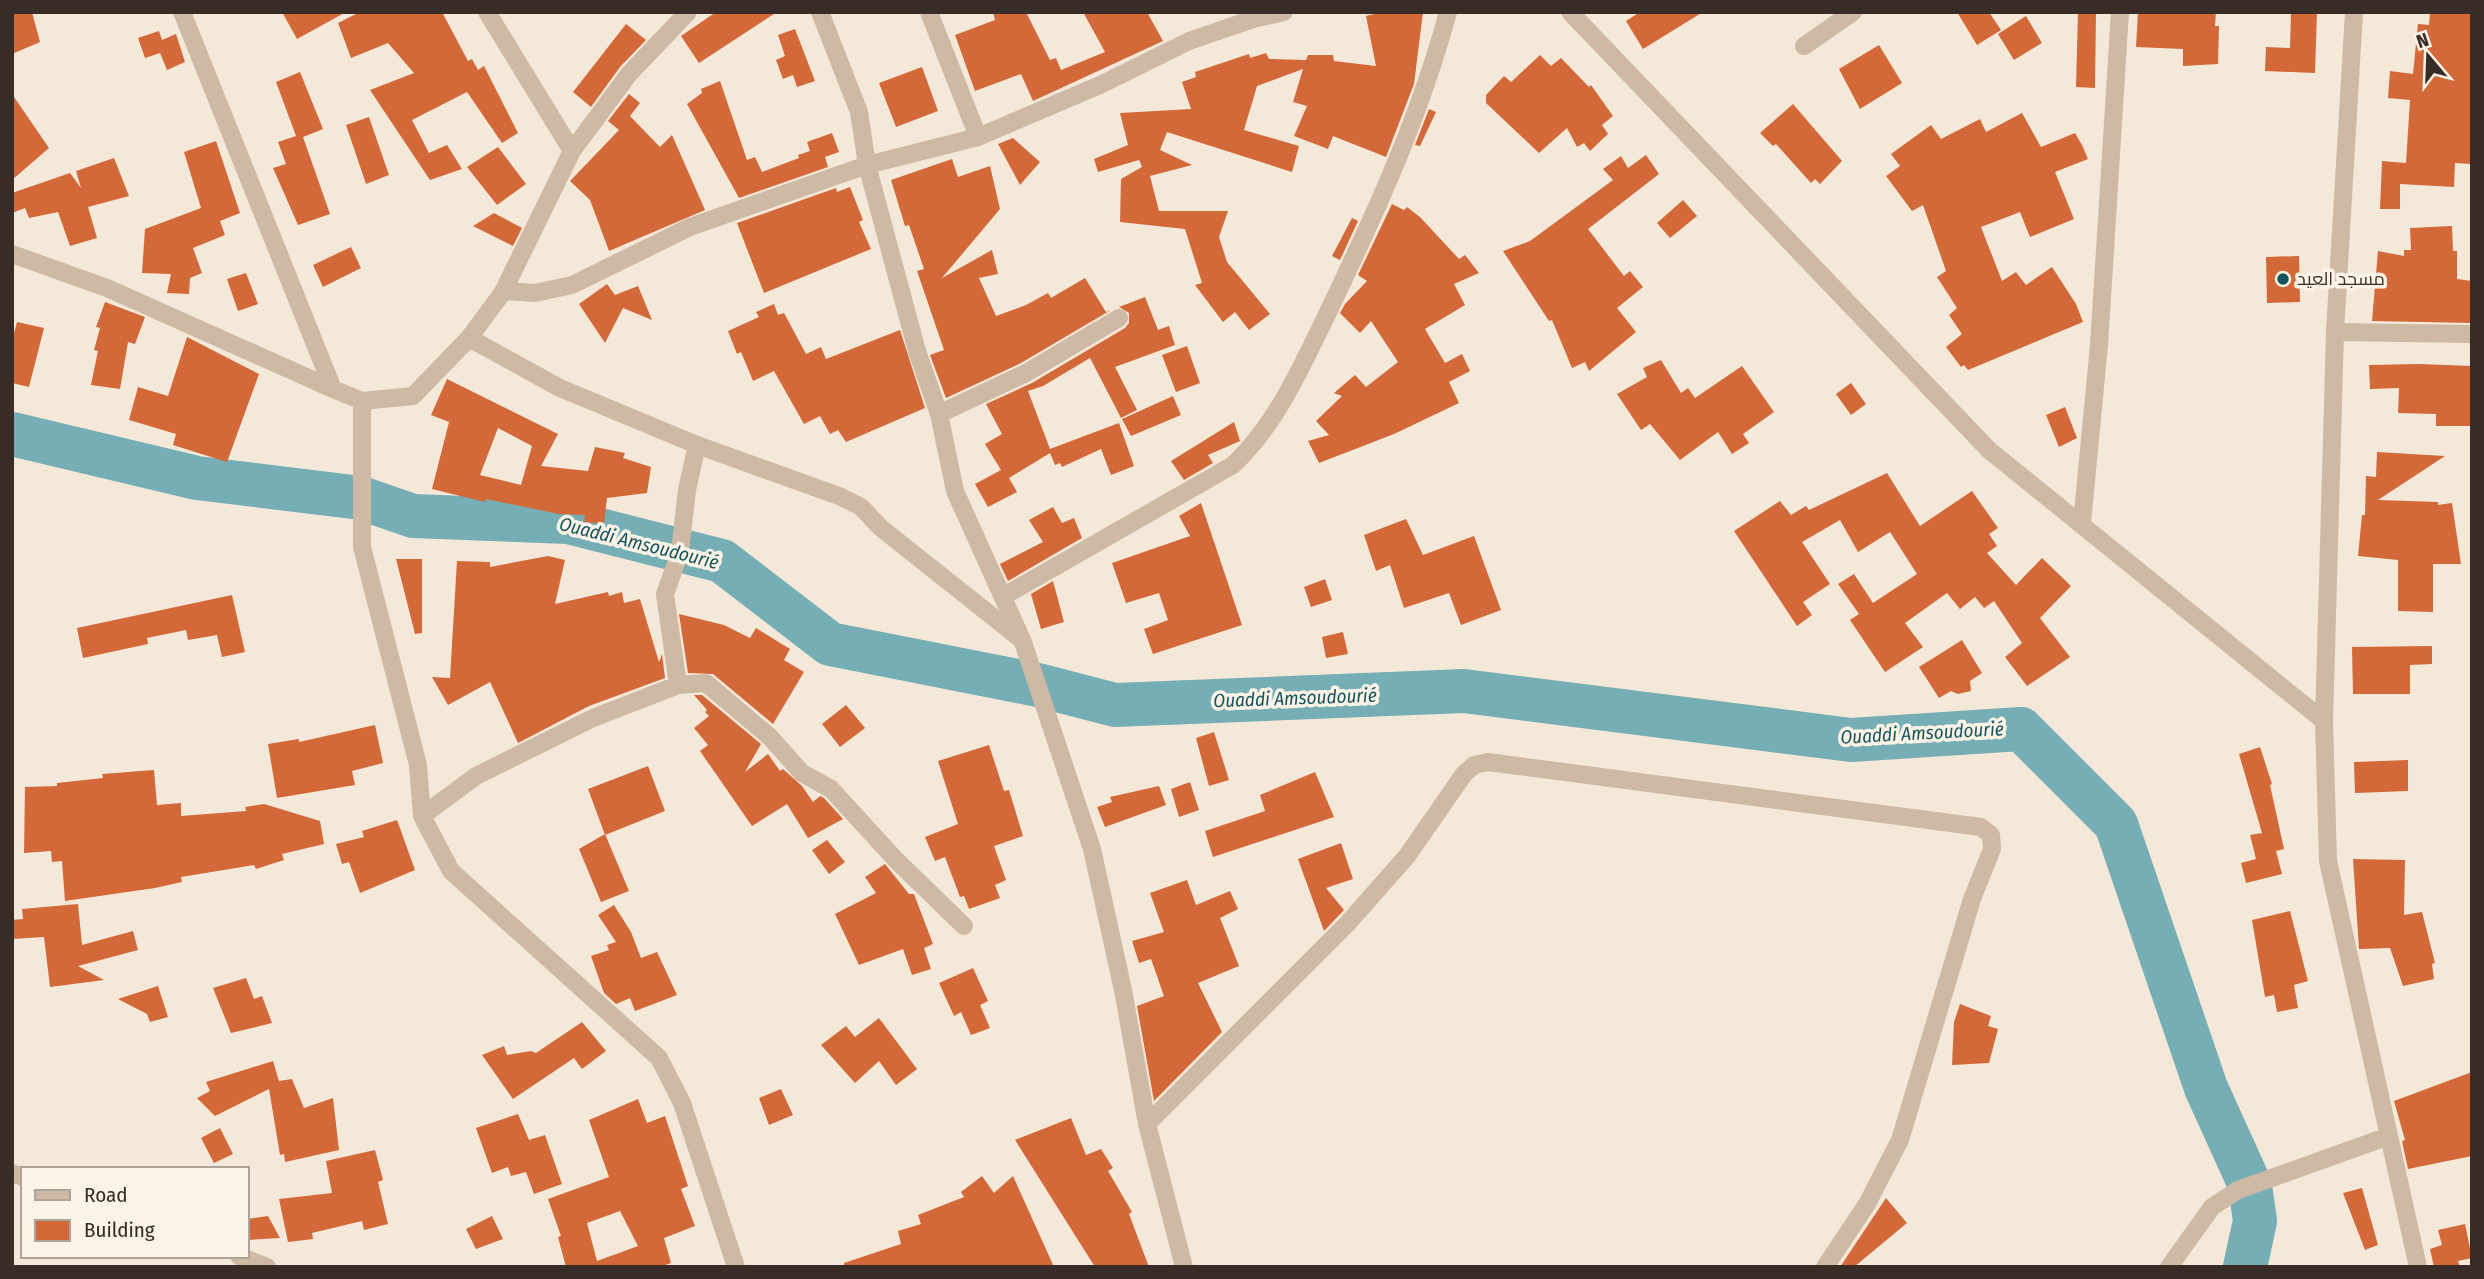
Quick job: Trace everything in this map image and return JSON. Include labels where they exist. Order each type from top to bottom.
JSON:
[{"type":"street","points":[[182,12],[333,389]]},
{"type":"street","points":[[487,12],[572,151]]},
{"type":"street","points":[[12,254],[107,288],[362,401],[413,396],[469,338],[503,291],[572,151],[629,74],[688,12]]},
{"type":"street","points":[[820,12],[859,112],[867,165],[894,271],[939,414],[955,491],[1023,642],[1092,849],[1123,990],[1147,1124],[1184,1267]]},
{"type":"street","points":[[929,12],[978,137]]},
{"type":"street","points":[[503,291],[535,293],[572,285],[690,227],[867,165],[978,137],[1100,85],[1189,41],[1253,19],[1284,12]]},
{"type":"street","points":[[1004,596],[1233,465],[1254,445],[1306,357],[1383,197],[1430,79],[1448,12]]},
{"type":"street","points":[[1570,12],[1989,450],[2324,720]]},
{"type":"street","points":[[1804,47],[1853,12]]},
{"type":"street","points":[[2082,523],[2099,345],[2120,12]]},
{"type":"street","points":[[2354,12],[2335,332],[2324,720],[2328,861],[2418,1267]]},
{"type":"street","points":[[939,414],[1026,373],[1119,318]]},
{"type":"street","points":[[2335,332],[2472,334]]},
{"type":"street","points":[[469,338],[560,388],[861,507],[881,528],[1023,642]]},
{"type":"street","points":[[362,401],[362,547],[418,765],[422,816],[451,871],[659,1058],[682,1103],[736,1267]]},
{"type":"street","points":[[678,685],[665,594],[680,552],[687,490],[697,444]]},
{"type":"street","points":[[422,816],[475,776],[593,718],[678,685],[706,683],[770,737],[803,773],[831,789],[896,860],[964,926]]},
{"type":"street","points":[[1147,1124],[1347,924],[1407,856],[1464,774],[1474,765],[1488,762],[1982,827],[1991,835],[1992,849],[1972,899],[1900,1140],[1867,1204],[1825,1267]]},
{"type":"street","points":[[2169,1267],[2212,1208],[2238,1190],[2389,1136]]},
{"type":"street","points":[[244,1258],[267,1267]]},
{"type":"building","points":[[12,12],[32,12],[40,42],[12,54]]},
{"type":"building","points":[[282,12],[346,12],[297,39]]},
{"type":"building","points":[[360,12],[442,12],[468,61],[472,59],[478,70],[484,66],[518,133],[502,143],[467,92],[412,120],[429,153],[447,145],[462,169],[430,180],[370,90],[414,73],[388,43],[351,58],[338,23]]},
{"type":"building","points":[[716,12],[777,12],[699,63],[681,36]]},
{"type":"building","points":[[993,12],[1026,12],[1050,60],[1056,58],[1061,70],[1105,52],[1083,12],[1147,12],[1163,41],[1033,101],[1021,74],[975,91],[955,35],[995,20]]},
{"type":"building","points":[[1383,12],[1423,12],[1414,84],[1386,157],[1333,136],[1328,149],[1294,136],[1307,106],[1293,102],[1303,69],[1257,86],[1244,130],[1299,146],[1292,172],[1167,132],[1160,150],[1192,165],[1150,176],[1159,211],[1228,211],[1219,237],[1227,262],[1270,314],[1249,330],[1235,312],[1223,322],[1195,285],[1202,283],[1185,229],[1120,222],[1121,179],[1142,167],[1139,160],[1098,172],[1094,159],[1128,145],[1120,113],[1191,109],[1182,82],[1196,77],[1195,72],[1249,54],[1250,58],[1266,53],[1269,59],[1306,60],[1308,55],[1333,55],[1334,61],[1376,66],[1366,16]]},
{"type":"building","points":[[1640,12],[1703,12],[1643,49],[1626,21]]},
{"type":"building","points":[[1957,12],[1989,12],[2001,30],[1977,45]]},
{"type":"building","points":[[2078,12],[2096,12],[2095,88],[2076,87]]},
{"type":"building","points":[[2138,12],[2216,12],[2215,26],[2219,26],[2218,64],[2183,66],[2183,49],[2136,47]]},
{"type":"building","points":[[2291,12],[2317,12],[2315,73],[2265,71],[2266,47],[2290,48]]},
{"type":"building","points":[[2430,12],[2472,12],[2470,164],[2455,163],[2454,187],[2400,184],[2400,209],[2380,209],[2382,161],[2406,163],[2410,100],[2388,98],[2390,71],[2413,74],[2418,24],[2429,25]]},
{"type":"building","points":[[2026,16],[2042,43],[2014,60],[1998,34]]},
{"type":"building","points":[[626,24],[646,40],[620,67],[591,107],[573,92]]},
{"type":"building","points":[[795,29],[815,81],[797,87],[793,75],[783,79],[776,60],[785,56],[778,35]]},
{"type":"building","points":[[159,31],[162,40],[176,34],[185,62],[167,70],[160,53],[145,58],[138,38]]},
{"type":"building","points":[[1879,45],[1902,83],[1860,109],[1839,69]]},
{"type":"building","points":[[1540,55],[1551,66],[1561,58],[1589,87],[1591,85],[1613,116],[1602,125],[1608,134],[1590,151],[1584,143],[1577,147],[1567,128],[1539,153],[1486,103],[1486,95],[1504,76],[1511,82]]},
{"type":"building","points":[[922,67],[938,111],[896,127],[879,83]]},
{"type":"building","points":[[300,72],[323,129],[303,137],[330,214],[298,225],[273,168],[286,164],[278,142],[296,136],[276,82]]},
{"type":"building","points":[[720,81],[747,160],[755,157],[762,172],[799,158],[798,155],[810,151],[807,142],[832,133],[839,152],[825,157],[828,167],[739,198],[687,104],[702,93],[701,89]]},
{"type":"building","points":[[12,94],[49,148],[12,180]]},
{"type":"building","points":[[629,94],[640,103],[630,116],[660,147],[672,135],[705,210],[609,251],[590,200],[570,181],[619,130],[608,121]]},
{"type":"building","points":[[1793,104],[1842,161],[1820,184],[1815,179],[1811,183],[1776,144],[1773,146],[1760,133]]},
{"type":"building","points":[[1429,109],[1436,112],[1420,146],[1415,145]]},
{"type":"building","points":[[2022,113],[2041,147],[2075,133],[2082,145],[2088,159],[2055,172],[2074,219],[2030,237],[2020,212],[1981,227],[2002,281],[2016,272],[2026,285],[2052,267],[2076,304],[2083,322],[1968,370],[1964,365],[1961,367],[1946,347],[1962,334],[1949,315],[1957,308],[1937,277],[1946,271],[1923,205],[1912,211],[1886,176],[1900,166],[1891,154],[1931,125],[1941,139],[1980,119],[1986,132]]},
{"type":"building","points":[[369,117],[389,175],[366,184],[346,125]]},
{"type":"building","points":[[1013,138],[1040,162],[1020,185],[998,144]]},
{"type":"building","points":[[216,141],[240,213],[220,221],[225,235],[193,248],[202,273],[190,278],[189,294],[167,293],[171,274],[142,273],[145,229],[201,208],[184,152]]},
{"type":"building","points":[[498,147],[526,184],[497,205],[467,167]]},
{"type":"building","points":[[1646,155],[1659,174],[1588,229],[1624,276],[1630,271],[1643,287],[1617,308],[1636,332],[1589,371],[1585,362],[1572,368],[1552,320],[1549,321],[1503,251],[1530,241],[1613,180],[1603,169],[1621,156],[1628,168]]},
{"type":"building","points":[[114,158],[129,196],[88,207],[97,238],[70,246],[58,212],[29,218],[25,208],[12,213],[12,193],[70,173],[81,188],[76,171]]},
{"type":"building","points":[[952,159],[958,177],[990,166],[1000,209],[942,278],[992,250],[998,274],[979,278],[996,316],[1048,293],[1051,298],[1085,278],[1106,312],[1111,310],[1021,363],[946,398],[930,355],[944,350],[917,271],[924,269],[909,225],[905,226],[891,180]]},
{"type":"building","points":[[850,187],[863,220],[859,222],[871,249],[764,293],[737,223],[836,188],[837,192]]},
{"type":"building","points":[[1683,200],[1697,216],[1670,238],[1657,223]]},
{"type":"building","points":[[1392,204],[1404,210],[1407,207],[1420,217],[1459,259],[1465,255],[1479,273],[1454,284],[1465,305],[1425,329],[1445,363],[1462,354],[1470,371],[1449,382],[1459,403],[1394,434],[1319,463],[1308,441],[1329,435],[1316,421],[1342,396],[1334,393],[1355,375],[1366,387],[1398,362],[1371,321],[1360,333],[1340,313],[1367,281],[1358,275]]},
{"type":"building","points":[[494,213],[522,228],[513,246],[473,226]]},
{"type":"building","points":[[1352,218],[1358,221],[1340,260],[1332,256]]},
{"type":"building","points":[[2452,226],[2453,251],[2457,251],[2457,279],[2472,281],[2472,323],[2372,321],[2378,251],[2404,256],[2404,250],[2411,250],[2410,228]]},
{"type":"building","points":[[351,247],[361,268],[323,287],[313,265]]},
{"type":"building","name":"مسجد العيد","points":[[2299,256],[2300,302],[2267,303],[2266,257]]},
{"type":"building","points":[[246,273],[258,304],[238,311],[227,279]]},
{"type":"building","points":[[607,284],[615,295],[638,286],[652,320],[623,308],[605,343],[579,304]]},
{"type":"building","points":[[1145,297],[1158,330],[1169,326],[1175,345],[1115,367],[1137,410],[1121,418],[1090,358],[1043,386],[1028,391],[1050,449],[1119,423],[1134,466],[1111,475],[1101,449],[1062,467],[1060,463],[1055,465],[1050,453],[1009,478],[1017,492],[988,507],[975,484],[1001,470],[985,444],[1002,434],[986,404],[1032,383],[1125,328],[1129,323],[1129,313],[1119,307]]},
{"type":"building","points":[[105,302],[145,317],[135,344],[128,342],[120,389],[91,385],[98,351],[94,350],[100,328],[96,327]]},
{"type":"building","points":[[774,304],[778,315],[784,313],[806,354],[821,347],[826,359],[900,330],[925,408],[846,442],[838,430],[830,434],[820,416],[804,424],[774,371],[753,381],[741,352],[737,354],[728,331],[759,317],[756,312]]},
{"type":"building","points":[[17,322],[44,328],[29,387],[12,383],[12,341]]},
{"type":"building","points":[[187,337],[259,374],[227,462],[173,445],[176,434],[129,420],[138,387],[168,396]]},
{"type":"building","points":[[1187,346],[1200,383],[1176,392],[1162,355]]},
{"type":"building","points":[[1661,360],[1681,393],[1688,388],[1695,398],[1742,366],[1774,412],[1743,434],[1749,443],[1732,454],[1718,432],[1680,460],[1650,424],[1641,430],[1617,394],[1647,377],[1643,368]]},
{"type":"building","points":[[2369,365],[2472,366],[2472,426],[2436,426],[2436,414],[2398,413],[2399,388],[2370,389]]},
{"type":"building","points":[[447,379],[558,434],[541,466],[588,471],[595,447],[625,453],[623,458],[651,467],[647,493],[607,498],[604,524],[584,522],[585,515],[559,514],[486,499],[485,502],[432,489],[449,422],[431,415]],"holes":[[[498,428],[532,446],[521,485],[480,475]]]},
{"type":"building","points":[[1851,383],[1866,404],[1851,415],[1836,394]]},
{"type":"building","points":[[1173,396],[1181,415],[1131,436],[1122,419]]},
{"type":"building","points":[[2065,407],[2077,438],[2059,447],[2046,415]]},
{"type":"building","points":[[1234,422],[1240,441],[1208,455],[1213,463],[1184,480],[1171,461]]},
{"type":"building","points":[[2377,452],[2445,456],[2378,500],[2438,502],[2438,505],[2452,503],[2461,564],[2433,564],[2433,612],[2398,611],[2398,560],[2358,556],[2362,515],[2365,515],[2366,476],[2376,477]]},
{"type":"building","points":[[1887,473],[1920,526],[1972,491],[1998,528],[1989,534],[1997,546],[1987,553],[2016,585],[2042,558],[2071,586],[2040,618],[2070,657],[2027,686],[2005,657],[2022,643],[1994,601],[1984,608],[1975,597],[1960,609],[1947,593],[1905,623],[1923,647],[1885,672],[1850,620],[1859,614],[1838,584],[1854,574],[1873,603],[1917,574],[1890,532],[1858,552],[1840,520],[1802,542],[1830,584],[1803,602],[1812,615],[1797,626],[1734,531],[1780,501],[1791,515],[1806,506],[1809,510]]},
{"type":"building","points":[[1201,503],[1242,625],[1153,654],[1144,629],[1168,620],[1159,593],[1126,603],[1112,563],[1190,536],[1179,516]]},
{"type":"building","points":[[1053,507],[1062,523],[1074,518],[1082,538],[1008,581],[1000,564],[1043,542],[1029,520]]},
{"type":"building","points":[[1406,519],[1423,555],[1474,536],[1501,610],[1461,625],[1449,593],[1404,608],[1390,565],[1376,571],[1364,535]]},
{"type":"building","points":[[548,556],[565,560],[555,604],[608,592],[609,596],[622,592],[624,603],[640,599],[659,662],[662,654],[665,678],[589,706],[518,743],[490,682],[448,705],[432,677],[450,678],[457,561],[490,562],[490,567]]},
{"type":"building","points":[[396,559],[422,559],[422,633],[415,634]]},
{"type":"building","points":[[1325,579],[1332,600],[1311,607],[1304,587]]},
{"type":"building","points":[[1053,581],[1064,622],[1041,629],[1031,594]]},
{"type":"building","points":[[232,595],[245,652],[222,657],[217,635],[188,640],[186,630],[147,638],[148,644],[83,658],[77,628]]},
{"type":"building","points":[[679,614],[724,625],[750,638],[756,628],[790,649],[784,660],[804,672],[773,724],[713,674],[688,673]]},
{"type":"building","points":[[1343,632],[1348,654],[1326,658],[1322,637]]},
{"type":"building","points":[[1962,640],[1982,673],[1970,681],[1971,691],[1958,694],[1951,691],[1939,698],[1919,667]]},
{"type":"building","points":[[2432,646],[2432,664],[2410,665],[2410,694],[2353,694],[2352,647]]},
{"type":"building","points":[[694,695],[702,695],[761,744],[745,772],[768,754],[780,771],[783,769],[802,786],[813,802],[820,796],[824,798],[843,819],[808,838],[787,804],[752,826],[700,751],[708,745],[694,728],[709,716]]},
{"type":"building","points":[[846,705],[865,728],[840,747],[822,724]]},
{"type":"building","points":[[375,725],[383,763],[352,771],[355,785],[277,798],[268,744],[299,739],[299,742]]},
{"type":"building","points":[[1214,732],[1229,780],[1209,786],[1196,738]]},
{"type":"building","points":[[989,745],[1004,791],[1009,790],[1023,836],[994,846],[1006,880],[995,885],[1000,898],[969,909],[964,896],[960,897],[945,857],[935,861],[925,837],[958,824],[938,761]]},
{"type":"building","points":[[2260,747],[2272,784],[2270,785],[2284,849],[2276,851],[2282,874],[2246,883],[2241,863],[2256,859],[2250,835],[2262,833],[2239,754]]},
{"type":"building","points":[[2408,760],[2408,791],[2355,793],[2354,762]]},
{"type":"building","points":[[648,766],[665,811],[605,835],[588,789]]},
{"type":"building","points":[[154,770],[157,805],[181,803],[181,816],[246,811],[245,807],[264,804],[320,821],[324,844],[282,854],[284,860],[256,869],[254,865],[181,877],[182,882],[155,888],[65,901],[62,861],[52,862],[51,851],[24,853],[25,787],[57,786],[57,783],[103,778],[102,774]]},
{"type":"building","points":[[1315,772],[1334,817],[1213,857],[1205,831],[1265,811],[1260,795]]},
{"type":"building","points":[[1190,782],[1199,810],[1179,817],[1171,789]]},
{"type":"building","points":[[1159,786],[1166,805],[1105,827],[1097,807],[1112,802],[1110,797]]},
{"type":"building","points":[[397,820],[415,870],[360,893],[349,862],[342,864],[336,844],[364,837],[362,831]]},
{"type":"building","points":[[605,834],[629,891],[601,902],[579,849]]},
{"type":"building","points":[[827,840],[845,862],[829,874],[812,850]]},
{"type":"building","points":[[1341,843],[1353,879],[1326,888],[1344,910],[1324,931],[1298,859]]},
{"type":"building","points":[[2353,859],[2405,860],[2404,915],[2422,912],[2435,963],[2432,964],[2434,979],[2403,986],[2390,948],[2359,949]]},
{"type":"building","points":[[885,864],[909,894],[914,894],[933,944],[924,948],[931,969],[912,975],[903,949],[859,965],[835,914],[876,893],[865,877]]},
{"type":"building","points":[[1187,880],[1196,905],[1230,891],[1238,909],[1220,918],[1239,966],[1198,983],[1222,1032],[1154,1101],[1137,1006],[1164,996],[1151,959],[1139,963],[1132,941],[1164,932],[1150,893]]},
{"type":"building","points":[[78,904],[82,945],[133,931],[138,950],[78,966],[104,980],[50,987],[44,937],[12,939],[12,920],[23,919],[22,909]]},
{"type":"building","points":[[614,905],[631,932],[641,958],[657,952],[677,995],[635,1011],[630,998],[616,1004],[604,993],[591,956],[609,950],[607,945],[616,942],[598,915]]},
{"type":"building","points":[[2290,911],[2308,981],[2294,985],[2298,1008],[2277,1012],[2274,995],[2265,997],[2252,920]]},
{"type":"building","points":[[973,968],[988,1001],[980,1005],[990,1028],[971,1035],[961,1012],[954,1016],[939,983]]},
{"type":"building","points":[[246,978],[254,999],[262,996],[272,1023],[231,1033],[213,988]]},
{"type":"building","points":[[158,986],[168,1017],[150,1022],[147,1014],[118,999]]},
{"type":"building","points":[[1960,1004],[1991,1016],[1988,1026],[1998,1029],[1989,1063],[1952,1065],[1954,1022]]},
{"type":"building","points":[[879,1018],[917,1069],[896,1085],[879,1061],[855,1083],[821,1045],[846,1026],[855,1037]]},
{"type":"building","points":[[582,1022],[606,1051],[582,1069],[574,1058],[513,1099],[482,1055],[504,1046],[507,1055],[531,1051],[536,1053]]},
{"type":"building","points":[[273,1061],[279,1081],[292,1079],[304,1108],[333,1098],[339,1150],[285,1162],[284,1154],[280,1155],[269,1089],[215,1116],[197,1098],[210,1091],[206,1082]]},
{"type":"building","points":[[2472,1072],[2472,1156],[2408,1169],[2402,1141],[2405,1140],[2394,1101]]},
{"type":"building","points":[[781,1089],[793,1115],[769,1125],[759,1098]]},
{"type":"building","points":[[638,1099],[647,1123],[665,1116],[688,1186],[681,1189],[695,1226],[664,1238],[671,1263],[660,1267],[566,1267],[558,1237],[561,1236],[548,1199],[609,1177],[589,1120]],"holes":[[[620,1211],[638,1246],[597,1261],[587,1223]]]},
{"type":"building","points":[[518,1114],[529,1140],[545,1135],[562,1184],[534,1194],[526,1172],[511,1176],[508,1167],[492,1173],[476,1128]]},
{"type":"building","points":[[1071,1118],[1086,1155],[1101,1149],[1113,1168],[1108,1171],[1132,1212],[1129,1214],[1149,1267],[1095,1267],[1015,1140]]},
{"type":"building","points":[[220,1128],[233,1154],[214,1163],[201,1138]]},
{"type":"building","points":[[375,1150],[383,1180],[378,1182],[388,1224],[364,1230],[362,1221],[312,1233],[313,1239],[288,1242],[279,1199],[332,1193],[326,1161]]},
{"type":"building","points":[[982,1176],[994,1193],[1013,1176],[1054,1267],[844,1267],[844,1263],[901,1244],[898,1231],[921,1224],[918,1215],[964,1197],[961,1192]]},
{"type":"building","points":[[2362,1188],[2378,1245],[2365,1250],[2343,1193]]},
{"type":"building","points":[[1886,1198],[1907,1223],[1854,1267],[1840,1267]]},
{"type":"building","points":[[268,1216],[280,1238],[248,1240],[248,1219]]},
{"type":"building","points":[[492,1216],[503,1239],[476,1249],[466,1229]]},
{"type":"building","points":[[2465,1224],[2472,1258],[2458,1261],[2460,1267],[2434,1267],[2430,1249],[2442,1245],[2438,1230]]},
{"type":"waterway","name":"Ouaddi Amsoudourié","points":[[12,434],[197,478],[361,498],[413,516],[568,522],[722,561],[830,644],[1038,685],[1115,705],[1464,691],[1851,740],[2021,729],[2116,824],[2206,1088],[2250,1185],[2255,1221],[2245,1267]]},
{"type":"place","name":"مسجد العيد","points":[[2283,279]]}]
